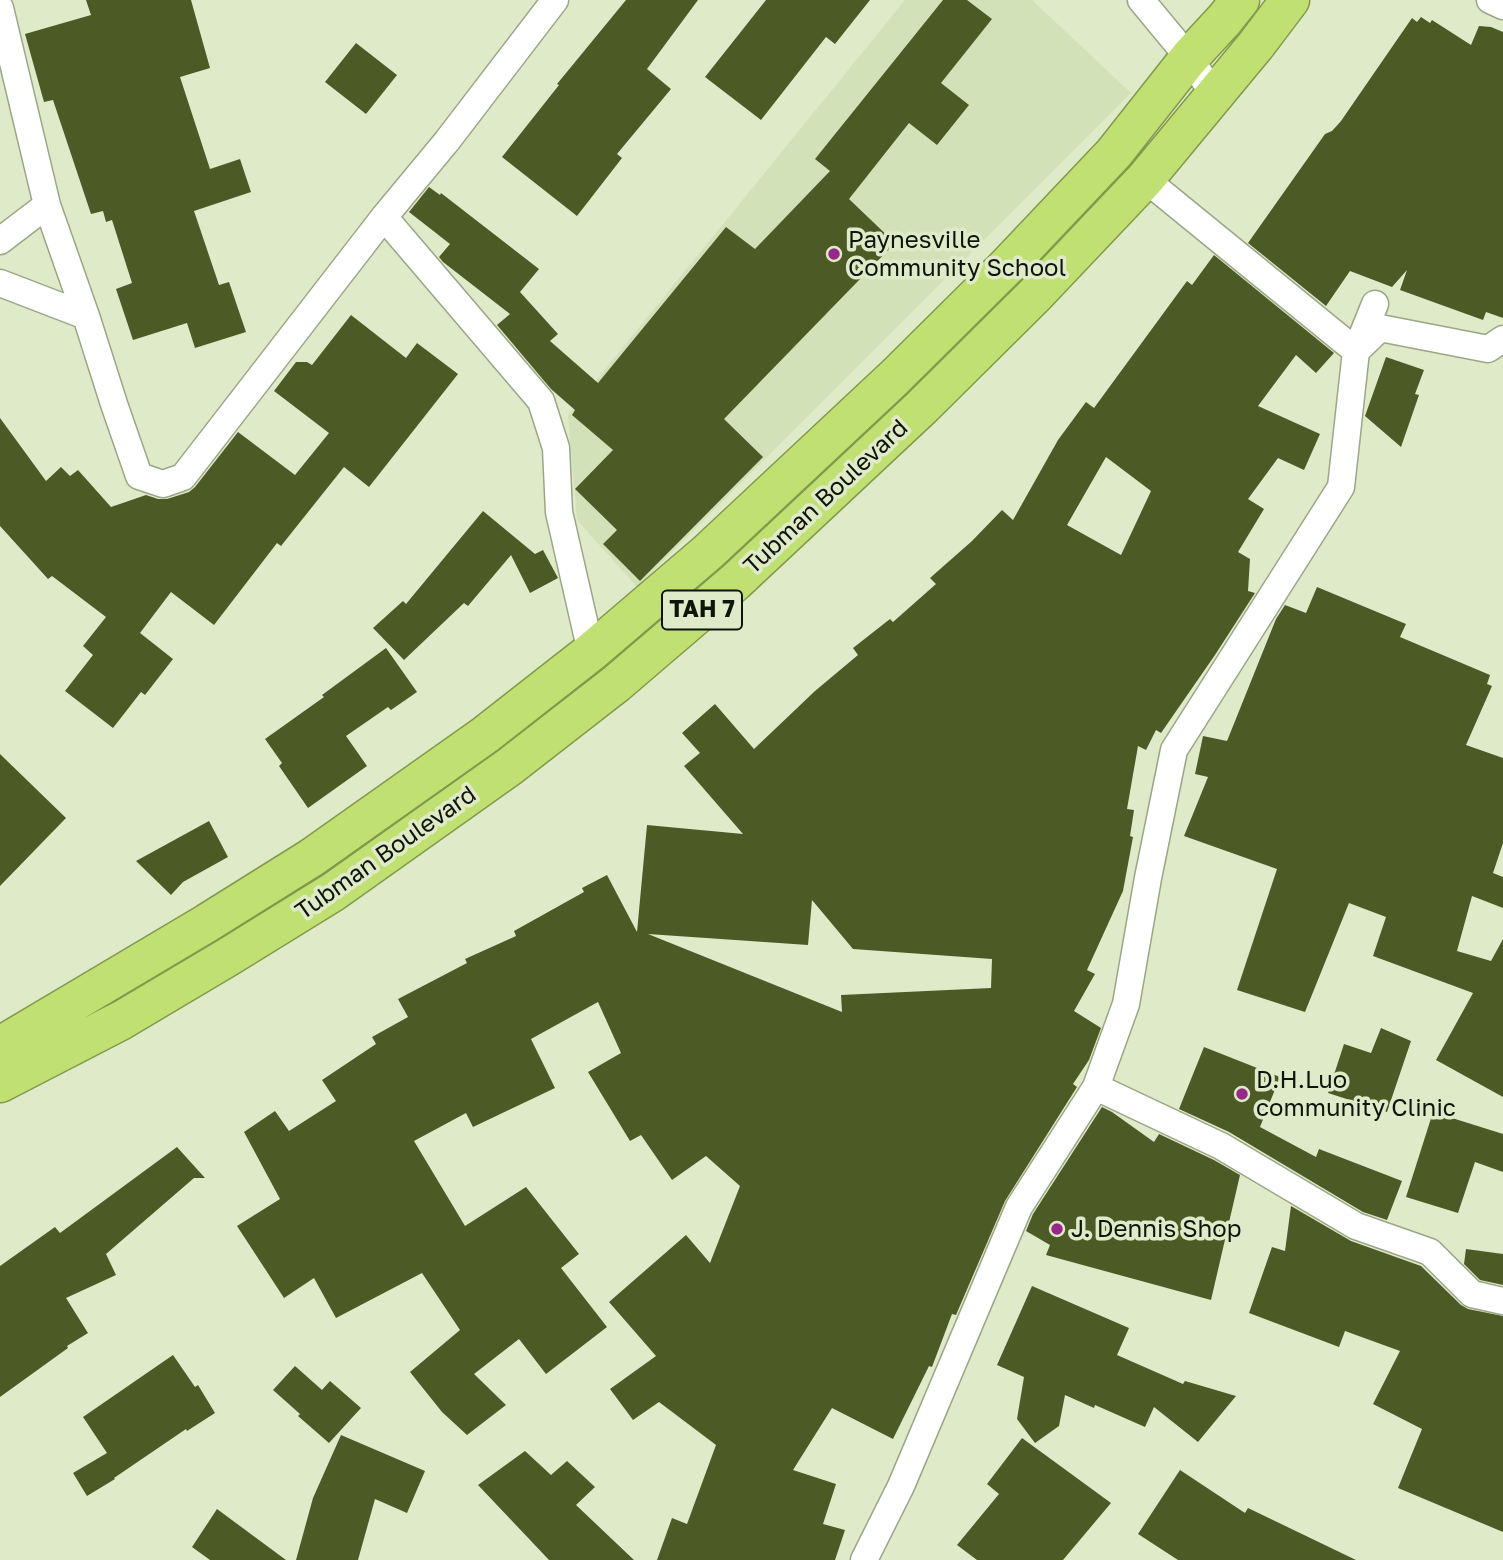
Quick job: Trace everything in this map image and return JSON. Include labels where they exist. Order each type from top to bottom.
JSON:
[{"type":"highway","name":"Tubman Boulevard","points":[[0,1046],[311,858],[485,735],[591,652],[708,552],[894,378],[988,285],[1114,153],[1189,58],[1240,0]]},
{"type":"highway","name":"Tubman Boulevard","points":[[0,1083],[122,1020],[333,892],[509,768],[606,691],[735,582],[922,407],[1035,295],[1144,179],[1290,0]]},
{"type":"street","points":[[0,8],[47,205],[114,404],[139,477],[163,484],[183,477],[555,0]]},
{"type":"street","points":[[1141,0],[1189,58],[1214,94]]},
{"type":"street","points":[[1490,0],[1503,6]]},
{"type":"street","points":[[1144,179],[1356,351]]},
{"type":"street","points":[[0,241],[47,205]]},
{"type":"street","points":[[384,217],[541,401],[556,448],[559,512],[591,652]]},
{"type":"street","points":[[0,283],[86,316]]},
{"type":"street","points":[[864,1560],[901,1486],[1019,1207],[1096,1087],[1126,1004],[1174,750],[1340,487],[1356,351],[1375,304]]},
{"type":"street","points":[[1356,351],[1380,328],[1488,349],[1503,339]]},
{"type":"street","points":[[1096,1087],[1221,1146],[1356,1226],[1430,1252],[1472,1294],[1503,1301]]},
{"type":"shaded area","name":"Paynesville Community School","points":[[905,0],[1032,0],[1131,93],[637,587],[577,520],[568,415]]},
{"type":"building","points":[[86,0],[191,0],[210,68],[180,77],[210,169],[240,159],[251,192],[194,211],[219,285],[229,282],[246,332],[195,348],[187,323],[133,340],[116,289],[132,283],[112,220],[106,222],[103,211],[91,214],[53,100],[44,102],[25,34],[91,15]]},
{"type":"building","points":[[626,0],[698,0],[647,69],[671,89],[617,154],[622,158],[577,216],[502,157]]},
{"type":"building","points":[[766,0],[870,0],[835,44],[826,37],[761,120],[705,77]]},
{"type":"building","points":[[943,0],[967,0],[992,19],[941,83],[969,105],[937,145],[909,123],[849,199],[895,243],[724,419],[763,457],[640,581],[603,544],[617,530],[575,489],[613,450],[572,415],[575,410],[551,389],[497,325],[510,314],[439,257],[450,244],[409,212],[429,187],[440,195],[441,193],[539,269],[520,292],[558,334],[550,341],[598,383],[726,227],[755,249],[830,171],[815,159]]},
{"type":"building","points":[[1421,17],[1430,23],[1432,20],[1471,45],[1479,26],[1503,32],[1503,318],[1486,312],[1483,320],[1400,290],[1407,270],[1392,287],[1350,271],[1326,306],[1248,243],[1325,134],[1341,121],[1412,18],[1417,22]]},
{"type":"building","points":[[356,43],[397,75],[366,114],[325,82]]},
{"type":"building","points":[[1214,255],[1334,353],[1316,373],[1296,355],[1258,406],[1320,434],[1304,470],[1278,458],[1248,499],[1264,509],[1238,552],[1250,559],[1248,591],[1255,593],[1161,733],[1156,730],[1146,750],[1138,746],[1127,809],[1134,810],[1130,836],[1133,837],[1123,891],[1087,970],[1095,974],[1074,1011],[1101,1028],[1089,1060],[1073,1084],[1077,1087],[1005,1201],[956,1315],[952,1314],[932,1367],[929,1366],[893,1439],[832,1408],[793,1470],[836,1484],[823,1524],[845,1530],[835,1560],[657,1560],[672,1518],[687,1524],[716,1445],[659,1402],[633,1420],[610,1389],[656,1356],[609,1302],[686,1235],[710,1263],[740,1186],[706,1156],[672,1180],[641,1135],[630,1141],[588,1072],[621,1053],[598,1002],[531,1039],[555,1088],[473,1127],[466,1113],[414,1141],[465,1226],[526,1187],[579,1254],[561,1268],[607,1327],[546,1374],[519,1339],[474,1374],[506,1405],[467,1435],[442,1412],[410,1372],[460,1330],[422,1273],[336,1318],[314,1278],[284,1298],[237,1226],[280,1199],[244,1132],[275,1111],[289,1131],[336,1101],[322,1080],[376,1044],[372,1037],[408,1017],[398,999],[467,963],[465,959],[516,936],[514,931],[584,892],[582,888],[607,875],[637,932],[647,825],[743,834],[684,766],[700,753],[682,733],[715,704],[754,749],[815,691],[858,655],[853,648],[890,619],[893,622],[936,584],[930,578],[1002,510],[1013,520],[1058,440],[1086,402],[1094,408],[1187,281],[1192,285]],"holes":[[[1106,457],[1151,491],[1121,555],[1067,525]],[[812,900],[853,949],[992,959],[991,988],[841,995],[842,1012],[648,934],[808,945]]]},
{"type":"building","points":[[351,315],[406,358],[417,343],[458,374],[369,487],[344,467],[281,546],[277,543],[214,625],[171,592],[140,633],[173,659],[145,695],[141,692],[113,728],[65,691],[93,655],[83,646],[106,617],[52,576],[48,579],[0,526],[0,418],[46,481],[61,467],[70,476],[78,470],[111,507],[146,495],[167,499],[189,492],[238,432],[295,475],[329,433],[274,391],[296,362],[312,365]]},
{"type":"building","points":[[1386,357],[1424,370],[1415,394],[1419,395],[1401,447],[1365,416]]},
{"type":"building","points":[[483,511],[535,554],[543,550],[558,578],[530,593],[511,555],[468,606],[464,603],[404,660],[373,628],[403,601],[406,604]]},
{"type":"building","points":[[1317,587],[1406,624],[1400,637],[1490,675],[1487,684],[1492,686],[1466,745],[1503,758],[1503,843],[1493,873],[1503,877],[1503,908],[1472,896],[1457,951],[1491,961],[1503,939],[1503,1097],[1436,1060],[1473,993],[1373,956],[1386,917],[1349,903],[1305,1012],[1237,990],[1277,869],[1184,836],[1208,777],[1195,774],[1203,736],[1227,741],[1276,619],[1285,605],[1306,613]]},
{"type":"building","points":[[386,648],[417,692],[391,710],[388,707],[346,736],[367,766],[308,808],[279,766],[282,763],[265,739]]},
{"type":"building","points":[[0,754],[66,818],[0,886]]},
{"type":"building","points":[[209,821],[228,857],[183,882],[171,895],[136,861]]},
{"type":"building","points":[[1381,1028],[1411,1041],[1387,1112],[1328,1093],[1344,1044],[1371,1053]]},
{"type":"building","points":[[1204,1047],[1280,1077],[1260,1127],[1316,1157],[1319,1149],[1402,1181],[1387,1220],[1363,1212],[1229,1132],[1179,1109]]},
{"type":"building","points":[[1102,1107],[1154,1142],[1159,1134],[1240,1175],[1211,1300],[1046,1255],[1050,1245],[1026,1231],[1033,1214]]},
{"type":"building","points":[[1433,1112],[1503,1134],[1503,1172],[1475,1162],[1458,1213],[1406,1197]]},
{"type":"building","points":[[177,1147],[205,1178],[194,1178],[106,1254],[116,1275],[66,1298],[88,1333],[0,1397],[0,1266],[55,1227],[60,1233]]},
{"type":"building","points":[[1291,1206],[1351,1241],[1421,1266],[1468,1309],[1503,1316],[1503,1532],[1398,1488],[1422,1429],[1373,1404],[1400,1351],[1345,1331],[1339,1347],[1249,1313],[1272,1247],[1285,1251]]},
{"type":"building","points":[[1466,1249],[1503,1254],[1503,1285],[1480,1280],[1464,1264]]},
{"type":"building","points":[[1032,1286],[1129,1328],[1117,1355],[1183,1384],[1185,1381],[1236,1396],[1198,1442],[1154,1407],[1145,1427],[1065,1395],[1059,1426],[1035,1443],[1017,1419],[1024,1377],[997,1365]]},
{"type":"building","points":[[173,1355],[195,1387],[198,1385],[215,1413],[187,1431],[186,1429],[87,1496],[73,1473],[107,1453],[83,1417]]},
{"type":"building","points":[[295,1366],[322,1390],[330,1381],[361,1408],[329,1443],[273,1390]]},
{"type":"building","points":[[341,1435],[425,1471],[407,1513],[375,1499],[358,1560],[296,1560],[313,1498]]},
{"type":"building","points":[[1022,1438],[1111,1503],[1063,1560],[977,1560],[957,1545],[999,1494],[987,1484]]},
{"type":"building","points":[[525,1451],[551,1475],[567,1461],[595,1487],[576,1505],[634,1560],[549,1560],[478,1485]]},
{"type":"building","points":[[1180,1470],[1245,1513],[1248,1508],[1356,1560],[1178,1560],[1138,1534]]},
{"type":"building","points":[[217,1509],[286,1560],[210,1560],[192,1547]]},
{"type":"place","name":"Paynesville Community School","points":[[834,254]]},
{"type":"place","name":"D.H.Luo community Clinic","points":[[1242,1094]]},
{"type":"place","name":"J. Dennis Shop","points":[[1057,1229]]}]
